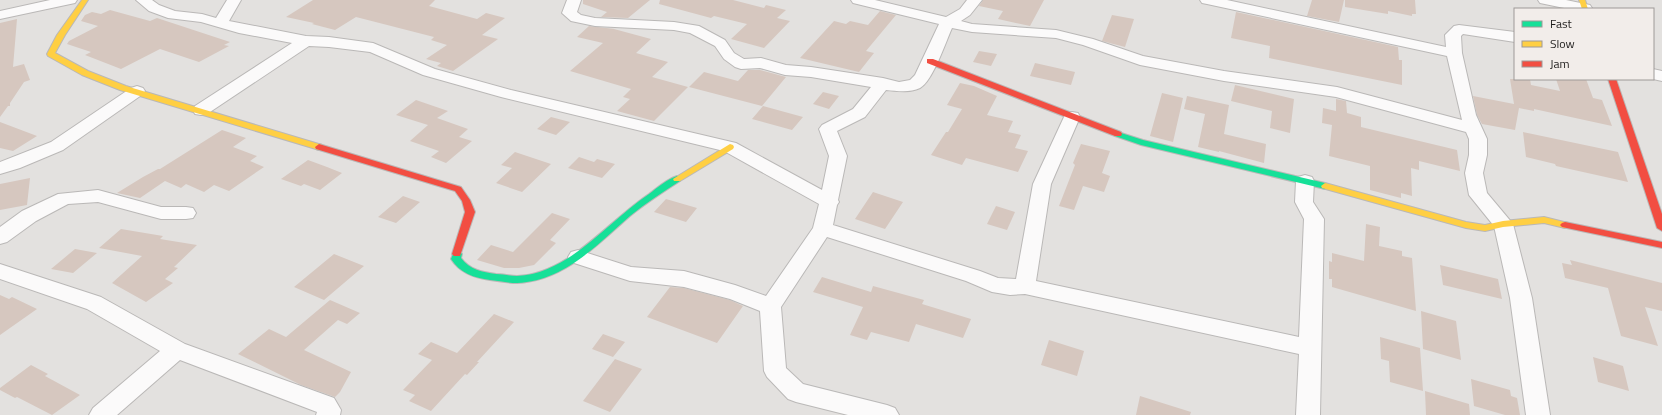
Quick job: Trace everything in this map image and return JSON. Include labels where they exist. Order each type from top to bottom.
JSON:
[{"type":"street","points":[[0,15],[70,0]]},
{"type":"street","points":[[86,0],[61,35],[51,54],[69,67],[137,91],[361,161],[458,189],[466,200],[470,212],[459,244],[456,259],[461,268],[478,276],[515,279],[526,278],[556,270],[578,257],[641,203],[682,175],[730,148]]},
{"type":"street","points":[[143,0],[154,8],[173,15],[202,18],[239,29],[306,41],[329,42],[373,48],[428,72],[507,94],[730,148],[830,202]]},
{"type":"street","points":[[220,24],[234,0]]},
{"type":"street","points":[[574,0],[569,13],[576,18],[595,22],[674,26],[694,29],[720,43],[729,56],[741,64],[761,63],[785,70],[811,72],[883,83],[899,87],[915,84],[922,77],[948,23],[965,12],[975,0]]},
{"type":"street","points":[[858,0],[972,28],[1002,32],[1033,31],[1056,34],[1088,42],[1140,60],[1224,76],[1337,92],[1472,128]]},
{"type":"street","points":[[1207,0],[1267,6],[1454,52]]},
{"type":"street","points":[[1545,0],[1584,6]]},
{"type":"street","points":[[1514,37],[1459,29],[1453,34],[1454,52],[1472,128],[1478,140],[1478,155],[1474,173],[1478,195],[1503,224],[1521,298],[1538,415]]},
{"type":"street","points":[[201,110],[306,41]]},
{"type":"street","points":[[930,61],[1072,118],[1140,142],[1306,181],[1466,225],[1485,228],[1503,224],[1544,220],[1662,245]]},
{"type":"street","points":[[1612,80],[1662,228]]},
{"type":"street","points":[[883,83],[859,113],[828,129],[838,156],[824,229],[770,306],[775,371],[796,392],[887,415]]},
{"type":"street","points":[[0,168],[14,164],[57,146],[137,91]]},
{"type":"street","points":[[1025,286],[1042,184],[1072,118]]},
{"type":"street","points":[[1306,181],[1304,202],[1314,219],[1308,415]]},
{"type":"street","points":[[0,237],[29,216],[65,198],[98,196],[161,213],[186,213]]},
{"type":"street","points":[[824,229],[973,276],[994,286],[1010,288],[1025,286],[1310,348]]},
{"type":"street","points":[[578,257],[630,274],[684,279],[735,292],[770,306]]},
{"type":"street","points":[[0,271],[94,303],[177,350],[326,405],[329,410],[328,415]]},
{"type":"street","points":[[101,415],[177,350]]},
{"type":"building","points":[[313,0],[435,0],[429,6],[477,19],[486,13],[505,18],[482,35],[498,39],[453,71],[437,66],[441,63],[426,59],[447,45],[431,40],[434,37],[356,17],[335,30],[312,24],[314,23],[286,17]]},
{"type":"building","points":[[583,0],[650,0],[628,18],[601,17],[607,12],[583,4]]},
{"type":"building","points":[[660,0],[733,0],[764,8],[766,5],[786,10],[777,18],[790,21],[764,48],[731,39],[747,24],[714,16],[711,18],[659,4]]},
{"type":"building","points":[[983,0],[1044,0],[1030,26],[998,19],[1003,11],[979,6]]},
{"type":"building","points":[[1312,0],[1344,0],[1339,22],[1307,16]]},
{"type":"building","points":[[1345,0],[1415,0],[1416,14],[1412,14],[1412,16],[1388,11],[1388,14],[1345,7]]},
{"type":"building","points":[[110,10],[150,21],[157,18],[230,42],[224,45],[229,46],[199,62],[160,49],[121,69],[85,55],[91,52],[67,44],[69,41],[98,26],[81,21],[85,15],[92,12],[101,14]]},
{"type":"building","points":[[880,11],[896,15],[866,51],[874,53],[859,72],[800,58],[834,21],[846,24],[850,21],[868,25]]},
{"type":"building","points":[[1236,12],[1398,47],[1399,60],[1402,60],[1402,85],[1269,58],[1270,46],[1231,38]]},
{"type":"building","points":[[1112,15],[1134,19],[1125,47],[1102,41]]},
{"type":"building","points":[[17,19],[13,67],[24,64],[30,80],[24,82],[10,103],[10,106],[8,106],[0,117],[0,23]]},
{"type":"building","points":[[589,26],[615,29],[651,39],[636,53],[668,62],[652,77],[688,87],[654,121],[617,111],[630,99],[623,97],[631,89],[570,71],[603,43],[577,37]]},
{"type":"building","points":[[979,51],[997,54],[991,66],[973,62]]},
{"type":"building","points":[[1035,63],[1075,72],[1071,85],[1030,76]]},
{"type":"building","points":[[748,70],[760,70],[786,77],[762,106],[689,87],[704,72],[738,81]]},
{"type":"building","points":[[1510,79],[1530,80],[1531,85],[1560,91],[1556,80],[1586,80],[1593,98],[1602,100],[1612,126],[1534,109],[1534,111],[1519,108],[1515,130],[1482,124],[1477,115],[1473,96],[1514,104]]},
{"type":"building","points":[[960,83],[974,86],[997,96],[987,115],[1013,121],[1008,132],[1021,135],[1015,148],[1028,151],[1018,172],[966,158],[962,165],[931,155],[946,132],[948,132],[962,109],[947,105]]},
{"type":"building","points":[[1235,85],[1294,99],[1290,133],[1270,128],[1272,111],[1231,101]]},
{"type":"building","points":[[823,92],[839,96],[829,109],[813,104]]},
{"type":"building","points":[[1162,93],[1183,98],[1173,142],[1150,136]]},
{"type":"building","points":[[1187,96],[1229,105],[1224,134],[1266,144],[1264,163],[1198,147],[1205,114],[1184,109]]},
{"type":"building","points":[[1336,99],[1346,101],[1347,113],[1361,117],[1361,127],[1457,150],[1460,171],[1419,161],[1419,170],[1411,168],[1412,196],[1401,193],[1401,198],[1370,190],[1370,166],[1329,156],[1332,125],[1322,123],[1323,108],[1336,111]]},
{"type":"building","points":[[416,100],[448,111],[437,118],[468,129],[459,137],[472,141],[446,163],[431,157],[439,151],[410,141],[428,125],[396,115]]},
{"type":"building","points":[[763,106],[803,117],[792,130],[752,119]]},
{"type":"building","points":[[551,117],[570,122],[556,135],[537,129]]},
{"type":"building","points":[[0,122],[37,136],[13,151],[0,148]]},
{"type":"building","points":[[222,130],[246,138],[233,147],[257,156],[250,161],[264,167],[229,191],[214,185],[204,192],[186,184],[181,188],[165,181],[140,198],[117,193],[143,177],[160,169]]},
{"type":"building","points":[[1523,132],[1618,152],[1628,182],[1556,166],[1555,164],[1526,157]]},
{"type":"building","points":[[1081,144],[1110,151],[1102,173],[1110,176],[1104,192],[1083,186],[1074,210],[1059,206],[1075,165],[1073,163]]},
{"type":"building","points":[[515,152],[551,164],[522,192],[496,183],[512,168],[501,165]]},
{"type":"building","points":[[579,157],[594,162],[597,159],[615,164],[602,178],[568,168]]},
{"type":"building","points":[[308,160],[342,173],[320,190],[304,184],[301,186],[281,179]]},
{"type":"building","points":[[30,178],[27,205],[0,210],[0,184]]},
{"type":"building","points":[[873,192],[903,202],[885,229],[855,219]]},
{"type":"building","points":[[403,196],[420,202],[396,223],[378,217]]},
{"type":"building","points":[[666,199],[697,208],[686,222],[654,212]]},
{"type":"building","points":[[996,206],[1015,212],[1007,230],[987,224]]},
{"type":"building","points":[[552,213],[570,219],[550,240],[556,243],[534,265],[519,268],[504,268],[477,260],[491,245],[513,252]]},
{"type":"building","points":[[1366,224],[1380,227],[1379,246],[1402,251],[1402,256],[1412,258],[1416,311],[1332,287],[1332,279],[1329,279],[1329,261],[1332,262],[1332,253],[1364,261]]},
{"type":"building","points":[[121,229],[163,236],[160,239],[197,245],[174,267],[178,268],[165,279],[173,283],[146,302],[112,283],[142,256],[99,248]]},
{"type":"building","points":[[75,249],[97,253],[73,273],[51,269]]},
{"type":"building","points":[[334,254],[364,266],[324,300],[294,287]]},
{"type":"building","points":[[1570,260],[1662,283],[1662,311],[1645,307],[1658,346],[1621,336],[1608,288],[1565,278],[1562,263],[1572,265]]},
{"type":"building","points":[[1440,265],[1498,279],[1502,299],[1443,285]]},
{"type":"building","points":[[822,277],[871,292],[873,286],[924,300],[922,304],[971,319],[963,338],[916,324],[909,342],[871,332],[867,340],[850,335],[863,307],[813,292]]},
{"type":"building","points":[[670,287],[684,288],[730,300],[743,306],[717,343],[647,317]]},
{"type":"building","points":[[0,295],[9,299],[12,297],[37,309],[0,335]]},
{"type":"building","points":[[330,300],[360,313],[347,324],[338,320],[304,350],[351,372],[340,392],[335,397],[301,385],[238,354],[269,329],[286,337]]},
{"type":"building","points":[[1421,311],[1456,321],[1461,360],[1423,349]]},
{"type":"building","points":[[494,314],[514,322],[467,375],[465,374],[431,411],[409,401],[415,395],[403,390],[432,360],[418,354],[431,342],[457,353]]},
{"type":"building","points":[[603,334],[625,342],[613,357],[592,349]]},
{"type":"building","points":[[1380,337],[1420,348],[1423,391],[1390,382],[1389,361],[1381,359]]},
{"type":"building","points":[[1049,340],[1084,351],[1077,376],[1041,365]]},
{"type":"building","points":[[1593,357],[1623,366],[1629,391],[1598,382]]},
{"type":"building","points":[[615,359],[642,369],[610,412],[583,401]]},
{"type":"building","points":[[31,365],[48,374],[45,376],[80,395],[52,415],[0,390],[0,388]]},
{"type":"building","points":[[1471,379],[1510,390],[1511,396],[1517,398],[1520,415],[1505,415],[1474,406]]},
{"type":"building","points":[[1425,391],[1469,404],[1470,415],[1426,415]]},
{"type":"building","points":[[1140,396],[1191,412],[1190,415],[1136,415]]},
{"type":"traffic: fast","points":[[1118,134],[1141,142],[1325,186]]},
{"type":"traffic: fast","points":[[457,254],[456,259],[464,268],[473,273],[489,276],[520,279],[551,271],[578,256],[633,209],[677,179]]},
{"type":"traffic: slow","points":[[85,0],[61,35],[51,54],[85,73],[123,88],[319,147]]},
{"type":"traffic: slow","points":[[1582,0],[1585,8]]},
{"type":"traffic: slow","points":[[677,179],[730,147]]},
{"type":"traffic: slow","points":[[1325,186],[1466,225],[1485,228],[1503,224],[1544,220],[1565,225]]},
{"type":"traffic: jam","points":[[930,61],[1118,134]]},
{"type":"traffic: jam","points":[[1612,80],[1662,228]]},
{"type":"traffic: jam","points":[[319,147],[458,189],[466,200],[470,212],[457,254]]},
{"type":"traffic: jam","points":[[1565,225],[1662,245]]}]
